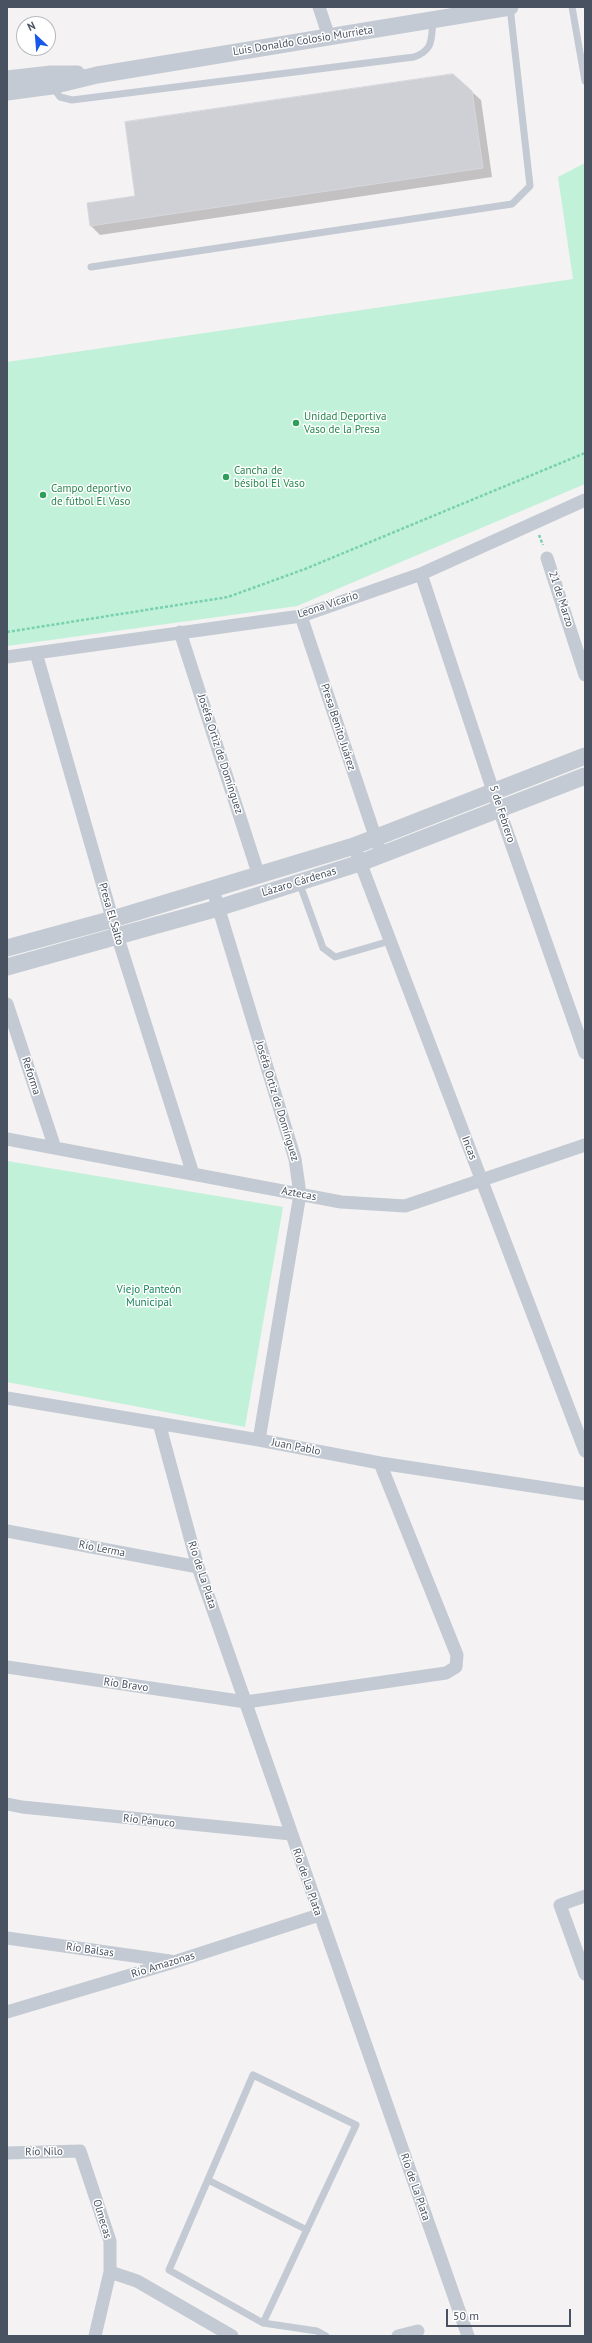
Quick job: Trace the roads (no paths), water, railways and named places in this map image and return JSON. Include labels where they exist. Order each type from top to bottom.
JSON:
[{"type":"street","points":[[319,7],[329,37]]},
{"type":"street","name":"Luis Donaldo Colosio Murrieta","points":[[7,79],[51,80],[97,75],[510,7]]},
{"type":"street","name":"Luis Donaldo Colosio Murrieta","points":[[7,92],[51,80]]},
{"type":"street","name":"Leona Vicario","points":[[7,657],[301,616],[421,574],[585,500]]},
{"type":"street","name":"21 de Marzo","points":[[548,558],[585,675]]},
{"type":"street","name":"5 de Febrero","points":[[421,574],[499,809],[585,1053]]},
{"type":"street","name":"Presa Benito Juárez","points":[[301,616],[381,855]]},
{"type":"street","name":"Joséfa Ortiz de Domínguez","points":[[180,632],[259,876]]},
{"type":"street","name":"Presa El Salto","points":[[36,653],[115,927],[193,1174]]},
{"type":"street","name":"Lázaro Cárdenas","points":[[7,967],[213,890],[354,846],[585,756]]},
{"type":"street","name":"Lázaro Cárdenas","points":[[7,948],[218,908],[360,863],[585,776]]},
{"type":"street","name":"Incas","points":[[354,846],[585,1451]]},
{"type":"street","name":"Joséfa Ortiz de Domínguez","points":[[213,890],[295,1160],[300,1194],[259,1440]]},
{"type":"street","name":"Reforma","points":[[7,1004],[55,1148]]},
{"type":"street","name":"Aztecas","points":[[7,1139],[341,1202],[405,1206],[585,1145]]},
{"type":"street","name":"Juan Pablo","points":[[7,1398],[259,1440],[380,1463],[585,1494]]},
{"type":"street","name":"Río de La Plata","points":[[159,1423],[198,1567],[468,2336]]},
{"type":"street","name":"Río Bravo","points":[[7,1668],[246,1702],[446,1674],[456,1667],[457,1655],[380,1463]]},
{"type":"street","name":"Río Lerma","points":[[7,1531],[198,1567]]},
{"type":"street","name":"Río Pánuco","points":[[7,1804],[38,1809],[291,1834]]},
{"type":"street","points":[[585,1896],[560,1905],[585,1974]]},
{"type":"street","name":"Río Amazonas","points":[[7,2012],[174,1962],[319,1915]]},
{"type":"street","name":"Río Balsas","points":[[7,1938],[174,1962]]},
{"type":"street","name":"Río Nilo","points":[[7,2153],[80,2151]]},
{"type":"street","name":"Olmecas","points":[[80,2151],[110,2241],[110,2272],[95,2336]]},
{"type":"street","points":[[110,2272],[137,2281],[232,2336]]},
{"type":"street","points":[[398,2336],[418,2332]]},
{"type":"lane","points":[[91,267],[512,204],[530,186],[510,7]]},
{"type":"lane","points":[[572,7],[585,81]]},
{"type":"lane","points":[[51,80],[60,97],[72,100],[414,57],[425,53],[431,45],[433,20]]},
{"type":"lane","points":[[299,882],[323,948],[335,957],[390,940]]},
{"type":"lane","points":[[263,2323],[356,2126],[253,2075],[169,2270],[263,2323],[317,2331],[326,2336]]},
{"type":"lane","points":[[208,2180],[307,2230]]},
{"type":"place","name":"Unidad Deportiva Vaso de la Presa","points":[[296,423]]},
{"type":"place","name":"Cancha de bésibol El Vaso","points":[[226,477]]},
{"type":"place","name":"Campo deportivo de fútbol El Vaso","points":[[43,495]]},
{"type":"park label","name":"Viejo Panteón Municipal","points":[[149,1296]]}]
